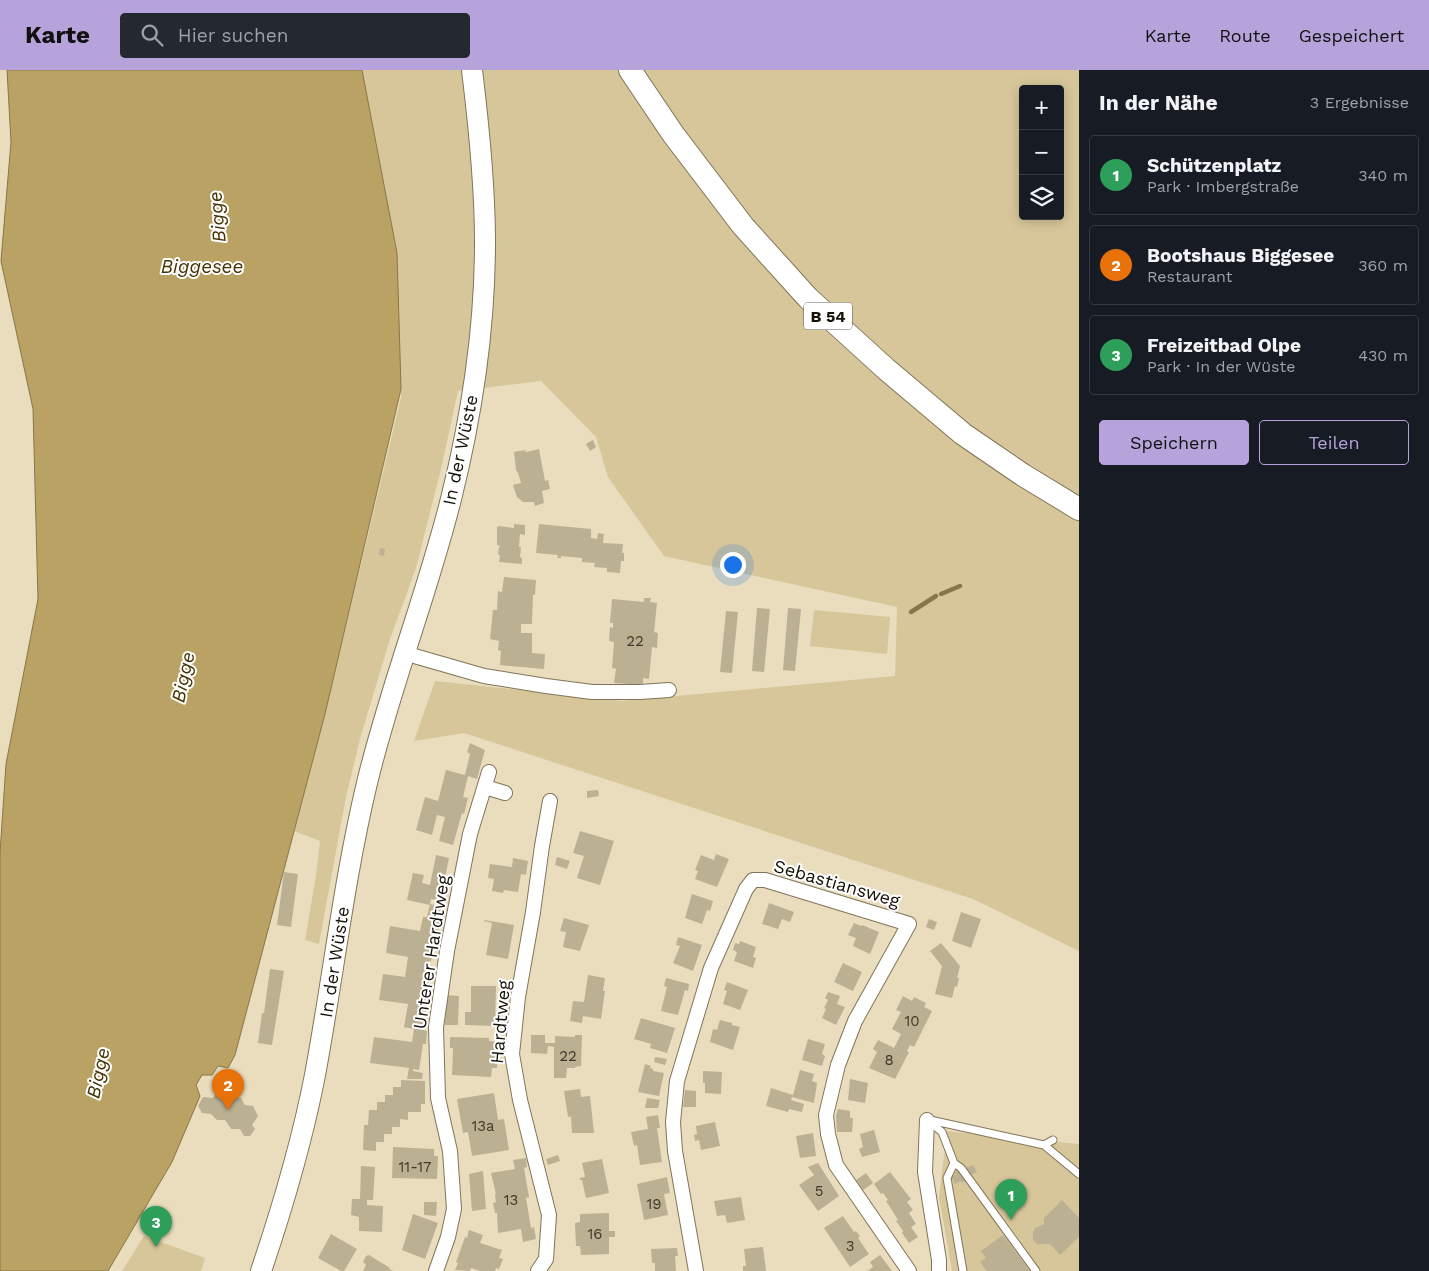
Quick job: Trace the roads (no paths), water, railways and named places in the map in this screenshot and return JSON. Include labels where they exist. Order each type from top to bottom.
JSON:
[{"type":"main road","name":"In der Wüste","points":[[261,1271],[283,1206],[300,1142],[314,1077],[352,852],[367,782],[451,499],[477,369],[485,242],[481,144],[472,70]]},
{"type":"main road","name":"B 54","points":[[630,70],[673,134],[743,226],[808,298],[886,369],[963,434],[1023,475],[1079,509]]},
{"type":"street","points":[[404,653],[484,676],[546,686],[592,692],[669,690]]},
{"type":"street","name":"Unterer Hardtweg","points":[[436,1271],[448,1236],[454,1209],[450,1151],[438,1098],[436,1027],[447,951],[470,834],[490,772]]},
{"type":"street","points":[[484,787],[504,793]]},
{"type":"street","name":"Hardtweg","points":[[538,1271],[546,1259],[549,1215],[520,1100],[512,1054],[518,997],[534,912],[550,801]]},
{"type":"street","name":"Sebastiansweg","points":[[696,1271],[675,1151],[673,1122],[677,1081],[711,968],[746,889],[754,880],[765,880],[909,924],[854,1021],[838,1065],[826,1114],[828,1134],[836,1165],[909,1271]]},
{"type":"street","points":[[927,1120],[925,1172],[939,1260],[939,1271]]},
{"type":"lane","points":[[927,1120],[1044,1145],[1079,1174]]},
{"type":"lane","points":[[927,1120],[942,1132],[954,1163],[961,1168],[1036,1271]]},
{"type":"lane","points":[[1044,1145],[1052,1140]]},
{"type":"lane","points":[[954,1163],[947,1178],[963,1271]]},
{"type":"water","name":"Biggesee","points":[[7,70],[362,70],[397,253],[401,389],[325,714],[235,1055],[228,1068],[218,1066],[212,1075],[202,1075],[196,1085],[200,1096],[172,1162],[108,1271],[0,1271],[0,853],[6,764],[38,599],[33,409],[1,261],[11,142]]},
{"type":"waterway","points":[[941,594],[960,586]]},
{"type":"waterway","points":[[911,612],[936,596]]},
{"type":"place","name":"Bootshaus Biggesee","points":[[228,1110]]},
{"type":"place","name":"Schützenplatz","points":[[1011,1220]]},
{"type":"place","name":"Freizeitbad Olpe","points":[[156,1247]]},
{"type":"water label","name":"Bigge","points":[[217,217]]},
{"type":"water label","name":"Bigge","points":[[183,677]]},
{"type":"water label","name":"Bigge","points":[[98,1073]]}]
